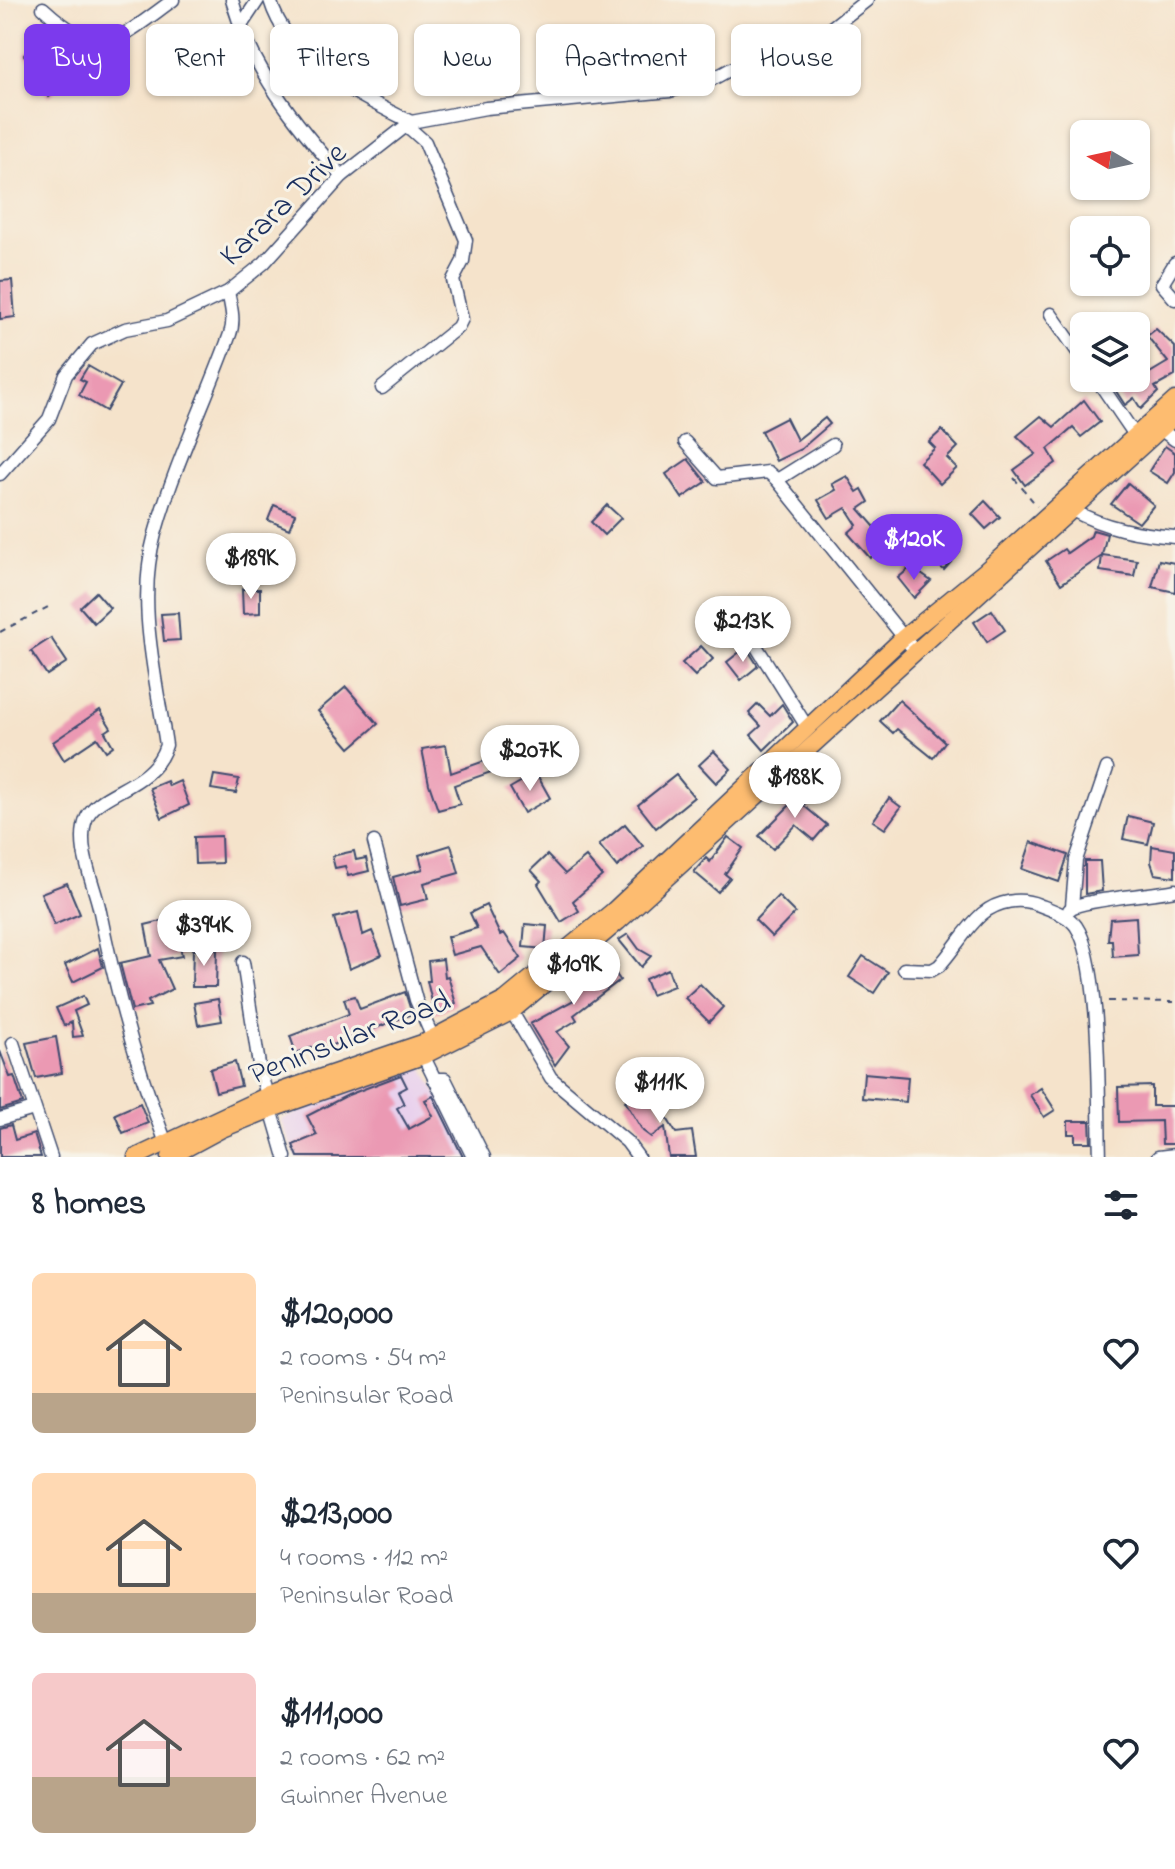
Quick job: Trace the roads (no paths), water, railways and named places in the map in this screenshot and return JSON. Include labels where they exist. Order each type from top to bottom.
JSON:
[{"type":"main road","name":"Peninsular Road","points":[[136,1157],[168,1150],[268,1103],[425,1046],[508,1006],[618,922],[909,644],[1175,400]]},
{"type":"main road","name":"Peninsular Road","points":[[508,1006],[807,727],[1072,510],[1175,416]]},
{"type":"street","points":[[43,8],[75,35],[96,41],[125,37],[173,0]]},
{"type":"street","points":[[232,0],[239,24]]},
{"type":"street","points":[[242,24],[258,0]]},
{"type":"street","name":"Karara Drive","points":[[0,474],[49,419],[66,375],[92,344],[125,329],[167,321],[228,292],[264,263],[342,176],[409,124],[333,79],[287,32],[270,0]]},
{"type":"street","points":[[382,388],[458,327],[462,319],[453,280],[463,261],[466,240],[425,142],[409,124],[486,108],[625,97],[683,88],[731,69],[774,62],[799,53],[867,0]]},
{"type":"street","points":[[254,57],[291,117],[342,176]]},
{"type":"street","points":[[1175,263],[1162,284],[1175,299]]},
{"type":"street","points":[[168,1150],[122,1016],[87,859],[84,825],[89,813],[148,773],[162,756],[166,745],[148,619],[154,536],[197,411],[230,335],[233,318],[228,292]]},
{"type":"street","points":[[1051,314],[1070,341]]},
{"type":"street","points":[[1106,392],[1135,435]]},
{"type":"street","points":[[1160,429],[1175,440]]},
{"type":"street","points":[[685,442],[717,478],[768,472],[777,480],[909,644]]},
{"type":"street","points":[[777,480],[833,445]]},
{"type":"street","points":[[1072,510],[1095,523],[1140,534],[1175,537]]},
{"type":"street","points":[[741,622],[807,727]]},
{"type":"street","points":[[1100,1157],[1094,1001],[1084,943],[1068,911],[1076,860],[1107,768]]},
{"type":"street","points":[[374,842],[434,1079],[473,1157]]},
{"type":"street","points":[[904,969],[932,970],[939,966],[983,913],[1005,901],[1031,902],[1068,911],[1175,890]]},
{"type":"street","points":[[243,962],[268,1103],[285,1157]]},
{"type":"street","points":[[508,1006],[551,1078],[627,1142],[638,1157]]},
{"type":"street","points":[[13,1043],[51,1157]]},
{"type":"street","points":[[434,1079],[445,1079],[484,1157]]},
{"type":"street","points":[[0,1119],[34,1109]]},
{"type":"street","points":[[1158,1157],[1175,1155]]}]
